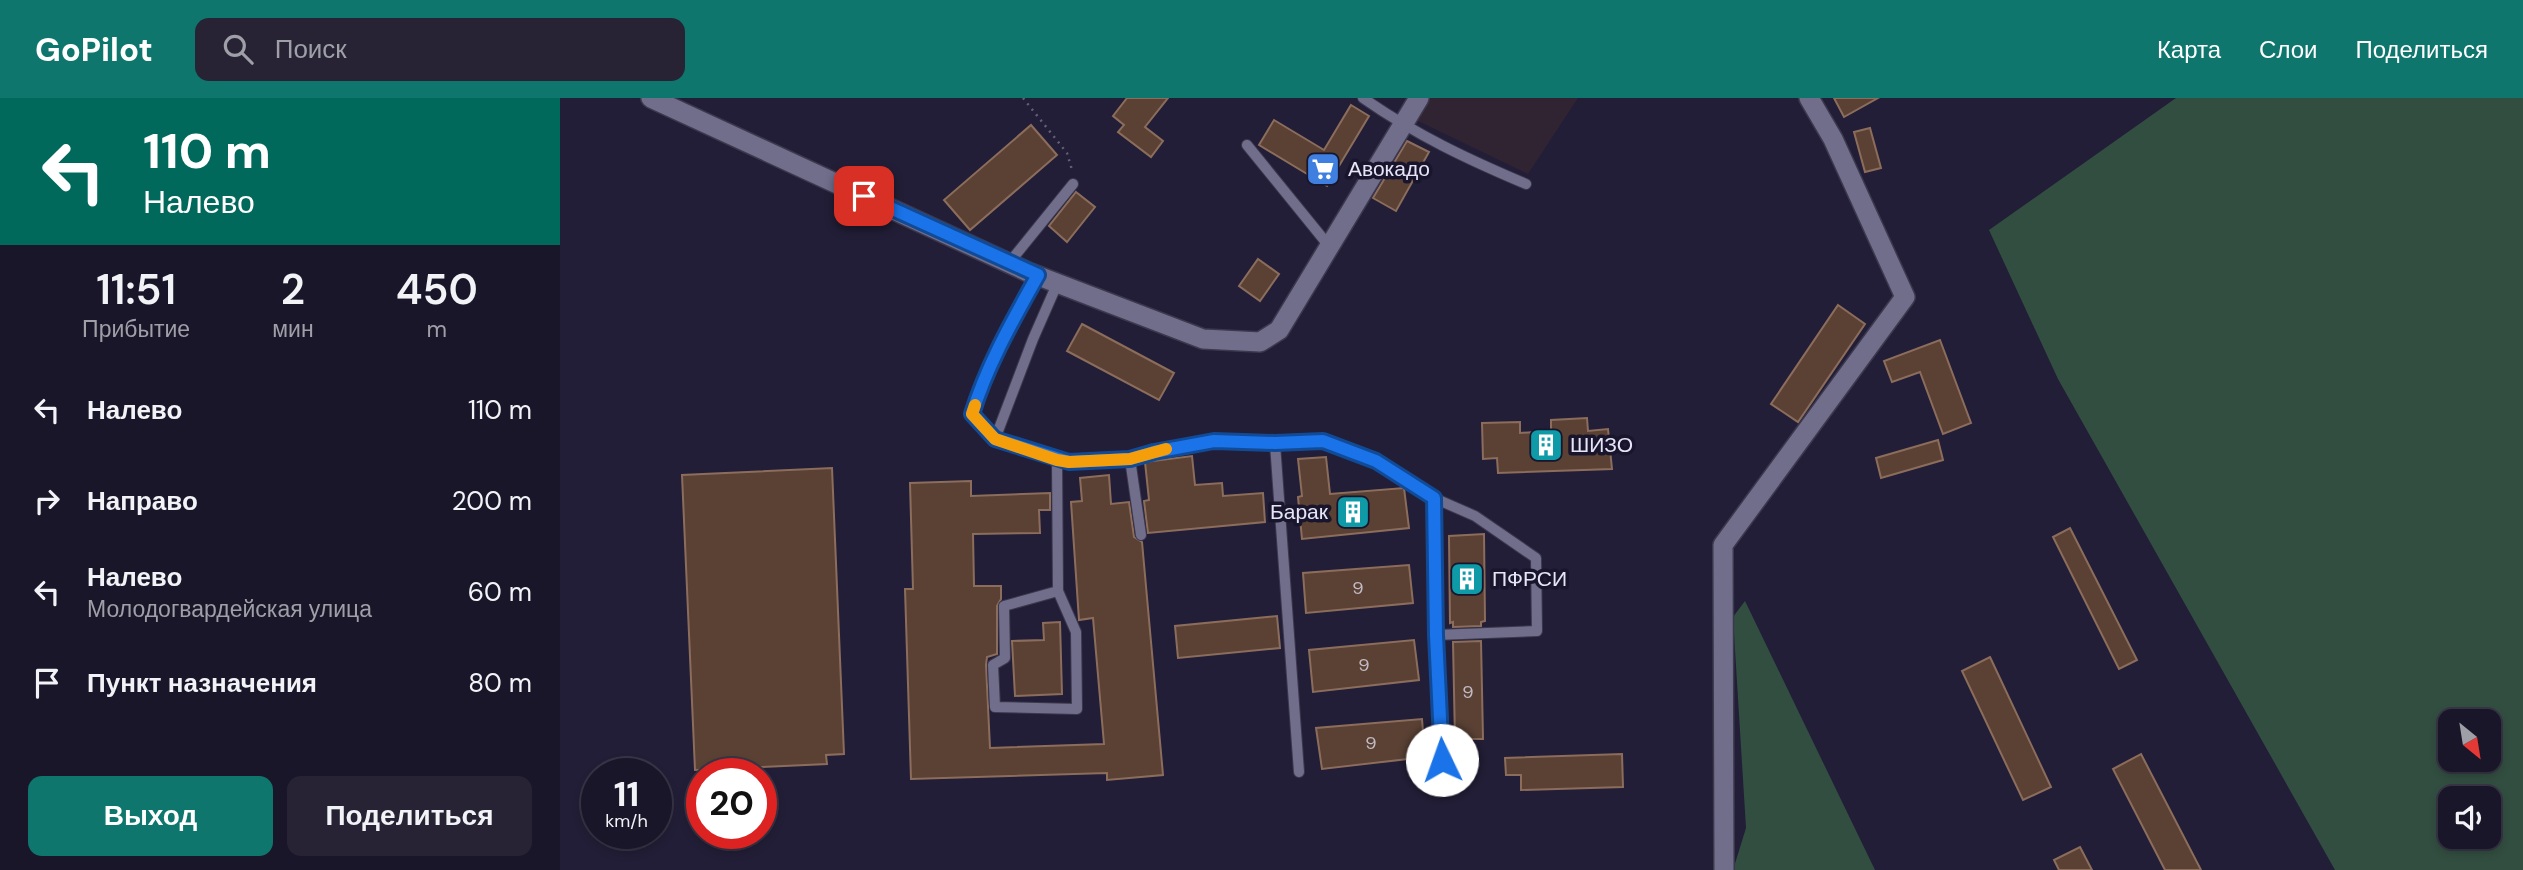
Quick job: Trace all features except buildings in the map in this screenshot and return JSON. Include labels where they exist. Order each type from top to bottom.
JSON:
[{"type":"street","points":[[651,98],[1038,275],[1203,339],[1260,342],[1279,330],[1419,98]]},
{"type":"street","points":[[1724,870],[1723,545],[1905,298],[1833,139],[1809,98]]},
{"type":"lane","points":[[1363,98],[1402,126],[1464,159],[1526,184]]},
{"type":"lane","points":[[1247,145],[1329,246]]},
{"type":"lane","points":[[1009,263],[1073,184]]},
{"type":"lane","points":[[1038,275],[978,393],[972,414],[995,439],[1069,462],[1130,459],[1214,441],[1323,441],[1376,461],[1434,498],[1475,516],[1536,558],[1537,631],[1436,635]]},
{"type":"lane","points":[[995,439],[1058,282]]},
{"type":"lane","points":[[1275,443],[1299,772]]},
{"type":"lane","points":[[1130,459],[1141,535]]},
{"type":"lane","points":[[1057,460],[1058,591],[1076,632],[1077,709],[995,707],[993,665],[1005,658],[1003,606],[1058,591]]},
{"type":"lane","points":[[1434,498],[1436,635],[1442,760]]},
{"type":"path","points":[[1023,98],[1067,153],[1073,184]]},
{"type":"shaded area","points":[[1427,98],[1578,98],[1528,174],[1414,119]]},
{"type":"green space","points":[[2176,98],[2523,98],[2523,870],[2335,870],[2058,379],[1989,230]]},
{"type":"green space","points":[[1745,601],[1875,870],[1733,870],[1746,828],[1733,617]]},
{"type":"slow traffic","points":[[975,405],[972,414],[995,439],[1057,460],[1069,462],[1130,459],[1166,449]]},
{"type":"place","name":"Авокадо","points":[[1323,169]]},
{"type":"place","name":"ШИЗО","points":[[1546,445]]},
{"type":"place","name":"Барак","points":[[1353,512]]},
{"type":"place","name":"ПФРСИ","points":[[1467,579]]},
{"type":"route","points":[[864,196],[1038,275],[978,393],[972,414],[995,439],[1069,462],[1130,459],[1214,441],[1323,441],[1376,461],[1434,498],[1436,635],[1442,760]]}]
